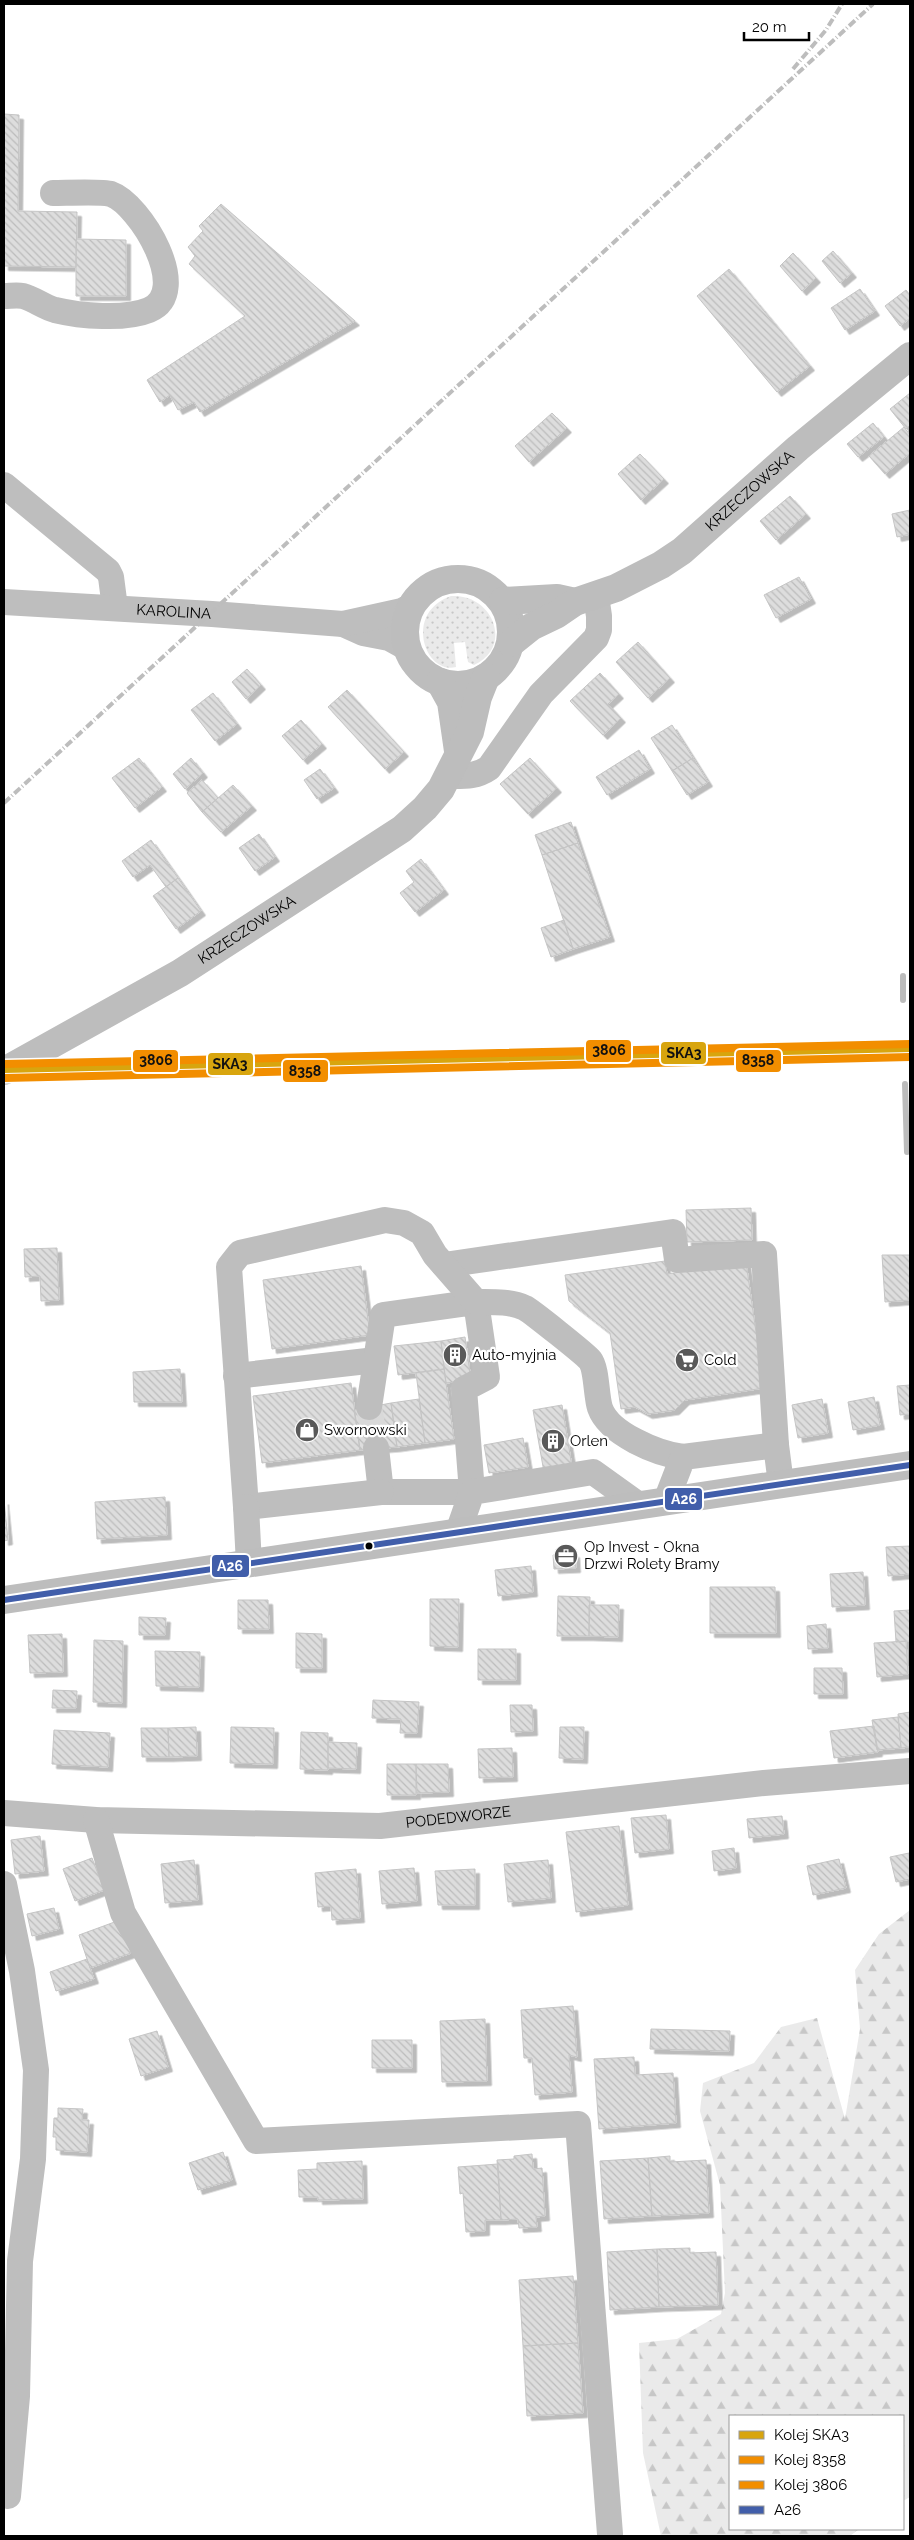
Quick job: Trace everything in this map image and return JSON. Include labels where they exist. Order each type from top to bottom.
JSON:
[{"type":"main road","name":"KRZECZOWSKA","points":[[511,643],[531,627],[556,616],[585,599],[646,573],[682,551],[798,448],[910,356]]},
{"type":"main road","points":[[440,682],[465,685],[486,677],[502,663],[511,643],[511,621],[503,601],[487,586],[468,579],[456,578],[433,584],[423,591],[412,606],[405,623],[407,648],[420,669],[440,682],[452,702],[453,764]]},
{"type":"main road","points":[[503,601],[557,598],[585,599]]},
{"type":"main road","name":"KRZECZOWSKA","points":[[4,1071],[180,973],[388,838],[426,808],[453,764],[474,723],[478,697],[486,677]]},
{"type":"main road","points":[[4,1600],[910,1464]]},
{"type":"street","points":[[13,296],[53,309],[85,316],[130,314],[151,310],[163,296],[167,281],[164,265],[142,221],[111,194],[54,193]]},
{"type":"street","points":[[4,485],[108,571],[111,577],[114,608]]},
{"type":"street","points":[[453,764],[471,776],[481,774],[489,768],[541,694],[590,646],[599,630],[585,599]]},
{"type":"street","name":"KAROLINA","points":[[4,602],[343,624],[363,633],[389,638],[407,648]]},
{"type":"street","name":"KAROLINA","points":[[343,624],[355,619],[402,611],[412,606]]},
{"type":"street","points":[[249,1564],[229,1267],[240,1253],[385,1220],[404,1223],[422,1233],[444,1265],[476,1302],[487,1377],[464,1389],[472,1492],[458,1532]]},
{"type":"street","points":[[444,1265],[673,1232],[678,1260],[764,1254],[776,1445],[781,1484]]},
{"type":"street","points":[[369,1407],[383,1315],[476,1302],[498,1302],[525,1308],[591,1361],[601,1410],[619,1431],[650,1448],[668,1455],[683,1457],[776,1445]]},
{"type":"street","points":[[236,1376],[376,1360]]},
{"type":"street","points":[[376,1448],[381,1492]]},
{"type":"street","points":[[666,1501],[683,1457]]},
{"type":"street","points":[[246,1508],[381,1492],[472,1492],[593,1472],[639,1505]]},
{"type":"street","name":"PODEDWORZE","points":[[4,1813],[96,1820],[380,1826],[764,1784],[910,1772]]},
{"type":"street","points":[[96,1820],[123,1913],[256,2141],[578,2124],[610,2534]]},
{"type":"street","points":[[4,1884],[22,1971],[36,2070],[33,2159],[20,2261],[17,2396],[8,2496]]},
{"type":"green space","points":[[451,596],[466,597],[478,603],[487,612],[493,623],[495,634],[493,646],[486,657],[474,665],[468,662],[465,642],[454,643],[456,667],[445,667],[435,662],[428,653],[424,641],[423,628],[427,615],[436,604]]},
{"type":"green space","points":[[910,1910],[910,2497],[904,2500],[904,2415],[729,2415],[729,2530],[858,2530],[850,2536],[661,2536],[643,2453],[639,2343],[677,2339],[721,2314],[725,2293],[720,2185],[700,2111],[703,2083],[754,2063],[781,2027],[817,2018],[845,2119],[860,2029],[855,1970],[879,1934]]},
{"type":"building","points":[[4,114],[19,115],[18,211],[77,212],[76,267],[4,266]]},
{"type":"building","points":[[221,204],[355,321],[200,412],[194,402],[178,410],[170,395],[160,402],[147,380],[245,316],[189,264],[195,256],[188,247],[203,231],[199,226]]},
{"type":"building","points":[[76,239],[126,240],[126,296],[76,296]]},
{"type":"building","points":[[833,251],[852,273],[840,283],[822,261]]},
{"type":"building","points":[[793,253],[816,278],[802,291],[780,266]]},
{"type":"building","points":[[729,269],[810,366],[777,392],[697,296]]},
{"type":"building","points":[[860,289],[875,311],[845,330],[831,308]]},
{"type":"building","points":[[906,290],[910,295],[910,318],[900,326],[885,306]]},
{"type":"building","points":[[910,393],[910,425],[906,429],[890,409]]},
{"type":"building","points":[[552,413],[567,428],[529,462],[515,446]]},
{"type":"building","points":[[873,423],[884,437],[858,457],[847,444]]},
{"type":"building","points":[[904,427],[910,435],[910,453],[885,474],[869,456]]},
{"type":"building","points":[[640,454],[664,479],[641,500],[618,474]]},
{"type":"building","points":[[790,496],[806,514],[776,540],[760,521]]},
{"type":"building","points":[[910,510],[910,534],[897,537],[892,514]]},
{"type":"building","points":[[799,577],[811,599],[776,618],[764,595]]},
{"type":"building","points":[[638,642],[670,678],[648,698],[616,662]]},
{"type":"building","points":[[247,669],[261,685],[246,699],[232,682]]},
{"type":"building","points":[[600,673],[619,694],[608,704],[621,718],[603,735],[570,701]]},
{"type":"building","points":[[347,690],[404,752],[385,769],[328,707]]},
{"type":"building","points":[[213,693],[237,724],[215,741],[191,710]]},
{"type":"building","points":[[301,720],[322,744],[303,760],[282,736]]},
{"type":"building","points":[[672,725],[693,758],[672,771],[651,738]]},
{"type":"building","points":[[639,750],[650,769],[607,795],[596,777]]},
{"type":"building","points":[[139,758],[162,787],[135,808],[112,778]]},
{"type":"building","points":[[191,758],[203,773],[185,789],[173,774]]},
{"type":"building","points":[[530,758],[557,788],[528,814],[500,784]]},
{"type":"building","points":[[693,758],[708,782],[687,795],[672,771]]},
{"type":"building","points":[[320,769],[334,788],[317,799],[304,780]]},
{"type":"building","points":[[202,780],[218,798],[202,812],[187,793]]},
{"type":"building","points":[[233,785],[252,806],[221,832],[202,812]]},
{"type":"building","points":[[571,822],[578,843],[542,855],[535,835]]},
{"type":"building","points":[[259,834],[275,857],[255,871],[239,848]]},
{"type":"building","points":[[151,840],[178,878],[166,887],[150,865],[133,877],[122,861]]},
{"type":"building","points":[[578,843],[610,937],[573,949],[542,855]]},
{"type":"building","points":[[421,859],[444,890],[415,912],[400,893],[414,882],[406,871]]},
{"type":"building","points":[[178,878],[201,911],[176,929],[153,896]]},
{"type":"building","points":[[564,920],[573,949],[551,957],[541,928]]},
{"type":"building","points":[[751,1208],[752,1240],[687,1242],[686,1210]]},
{"type":"building","points":[[57,1248],[59,1300],[41,1301],[40,1276],[25,1277],[24,1249]]},
{"type":"building","points":[[882,1255],[910,1255],[910,1300],[885,1302]]},
{"type":"building","name":"Cold","points":[[665,1261],[667,1274],[746,1262],[764,1388],[685,1400],[675,1410],[648,1414],[635,1407],[621,1409],[610,1333],[569,1301],[565,1275]]},
{"type":"building","points":[[361,1266],[370,1335],[272,1349],[263,1280]]},
{"type":"building","name":"Auto-myjnia","points":[[465,1337],[471,1380],[446,1383],[441,1341]]},
{"type":"building","points":[[441,1341],[444,1369],[398,1375],[394,1346]]},
{"type":"building","points":[[180,1369],[182,1402],[134,1402],[133,1372]]},
{"type":"building","points":[[444,1369],[454,1439],[425,1443],[416,1373]]},
{"type":"building","name":"Swornowski","points":[[351,1383],[360,1450],[262,1463],[253,1396]]},
{"type":"building","points":[[910,1385],[910,1414],[900,1415],[897,1386]]},
{"type":"building","points":[[874,1397],[880,1425],[853,1430],[848,1402]]},
{"type":"building","points":[[419,1399],[425,1443],[397,1447],[391,1403]]},
{"type":"building","points":[[822,1399],[828,1433],[798,1438],[792,1405]]},
{"type":"building","points":[[391,1403],[397,1447],[360,1450],[354,1410]]},
{"type":"building","name":"Orlen","points":[[562,1405],[573,1473],[545,1478],[533,1410]]},
{"type":"building","name":"Orlen","points":[[523,1438],[528,1467],[489,1473],[484,1445]]},
{"type":"building","points":[[165,1497],[167,1535],[97,1539],[95,1502]]},
{"type":"building","points":[[4,1500],[8,1540],[4,1541]]},
{"type":"building","points":[[910,1546],[910,1574],[888,1576],[886,1547]]},
{"type":"building","points":[[575,1553],[576,1568],[554,1569],[553,1555]]},
{"type":"building","points":[[531,1566],[533,1592],[498,1596],[495,1570]]},
{"type":"building","points":[[863,1572],[865,1605],[832,1607],[830,1574]]},
{"type":"building","points":[[710,1587],[775,1587],[776,1633],[710,1633]]},
{"type":"building","points":[[558,1596],[590,1597],[589,1636],[557,1636]]},
{"type":"building","points":[[430,1599],[459,1599],[458,1647],[430,1646]]},
{"type":"building","points":[[238,1600],[268,1600],[269,1629],[238,1629]]},
{"type":"building","points":[[589,1605],[619,1605],[618,1637],[589,1636]]},
{"type":"building","points":[[910,1610],[910,1641],[896,1642],[894,1611]]},
{"type":"building","points":[[139,1617],[166,1618],[165,1635],[139,1635]]},
{"type":"building","points":[[826,1624],[828,1648],[808,1649],[807,1626]]},
{"type":"building","points":[[296,1633],[322,1634],[322,1668],[296,1668]]},
{"type":"building","points":[[62,1634],[63,1672],[30,1673],[28,1635]]},
{"type":"building","points":[[94,1640],[123,1641],[122,1703],[93,1702]]},
{"type":"building","points":[[906,1641],[908,1674],[877,1677],[874,1643]]},
{"type":"building","points":[[478,1649],[516,1649],[516,1680],[478,1680]]},
{"type":"building","points":[[155,1651],[200,1652],[199,1687],[156,1686]]},
{"type":"building","points":[[814,1668],[842,1668],[843,1694],[814,1694]]},
{"type":"building","points":[[53,1690],[77,1691],[76,1708],[52,1708]]},
{"type":"building","points":[[373,1700],[419,1702],[417,1733],[400,1733],[401,1719],[372,1718]]},
{"type":"building","points":[[510,1705],[532,1705],[533,1731],[511,1732]]},
{"type":"building","points":[[910,1712],[910,1747],[901,1748],[898,1714]]},
{"type":"building","points":[[898,1717],[901,1748],[877,1750],[872,1720]]},
{"type":"building","points":[[874,1726],[878,1752],[834,1758],[830,1731]]},
{"type":"building","points":[[196,1727],[197,1756],[169,1757],[168,1728]]},
{"type":"building","points":[[231,1727],[274,1728],[273,1764],[230,1763]]},
{"type":"building","points":[[560,1727],[584,1727],[583,1759],[559,1758]]},
{"type":"building","points":[[141,1728],[168,1728],[169,1757],[142,1757]]},
{"type":"building","points":[[54,1730],[110,1733],[108,1767],[52,1764]]},
{"type":"building","points":[[301,1732],[328,1733],[328,1770],[300,1769]]},
{"type":"building","points":[[328,1742],[357,1743],[356,1769],[328,1768]]},
{"type":"building","points":[[512,1748],[513,1777],[479,1778],[478,1749]]},
{"type":"building","points":[[387,1764],[416,1764],[416,1795],[387,1795]]},
{"type":"building","points":[[416,1764],[448,1764],[449,1792],[417,1793]]},
{"type":"building","points":[[666,1815],[669,1849],[635,1853],[631,1818]]},
{"type":"building","points":[[782,1816],[784,1834],[749,1838],[747,1819]]},
{"type":"building","points":[[619,1826],[628,1905],[576,1912],[566,1832]]},
{"type":"building","points":[[40,1836],[44,1871],[15,1874],[11,1840]]},
{"type":"building","points":[[734,1848],[736,1868],[714,1871],[712,1851]]},
{"type":"building","points":[[909,1853],[910,1879],[896,1882],[890,1857]]},
{"type":"building","points":[[92,1858],[104,1890],[75,1901],[63,1869]]},
{"type":"building","points":[[839,1859],[846,1888],[813,1895],[807,1866]]},
{"type":"building","points":[[194,1860],[198,1900],[165,1903],[161,1864]]},
{"type":"building","points":[[548,1860],[551,1898],[508,1902],[504,1864]]},
{"type":"building","points":[[414,1868],[417,1901],[382,1904],[379,1871]]},
{"type":"building","points":[[356,1869],[360,1918],[332,1920],[331,1906],[318,1907],[315,1873]]},
{"type":"building","points":[[475,1869],[475,1905],[438,1905],[435,1871]]},
{"type":"building","points":[[54,1908],[59,1929],[32,1936],[27,1914]]},
{"type":"building","points":[[120,1920],[131,1953],[90,1968],[79,1935]]},
{"type":"building","points":[[87,1959],[94,1979],[56,1991],[50,1972]]},
{"type":"building","points":[[573,2006],[577,2057],[569,2055],[572,2092],[535,2095],[532,2058],[524,2058],[521,2010]]},
{"type":"building","points":[[485,2019],[487,2081],[442,2082],[440,2021]]},
{"type":"building","points":[[651,2029],[730,2031],[729,2051],[650,2049]]},
{"type":"building","points":[[157,2031],[168,2067],[141,2076],[129,2039]]},
{"type":"building","points":[[372,2040],[412,2040],[412,2068],[372,2068]]},
{"type":"building","points":[[634,2057],[635,2075],[673,2073],[676,2123],[599,2129],[594,2059]]},
{"type":"building","points":[[58,2108],[83,2109],[82,2120],[89,2120],[87,2152],[56,2150],[56,2137],[53,2137],[54,2118],[58,2118]]},
{"type":"building","points":[[223,2152],[232,2180],[198,2190],[189,2163]]},
{"type":"building","points":[[532,2154],[533,2169],[542,2168],[545,2216],[536,2217],[537,2227],[519,2228],[518,2219],[501,2220],[497,2160],[514,2159],[514,2156]]},
{"type":"building","points":[[670,2156],[670,2162],[706,2160],[709,2213],[652,2216],[648,2158]]},
{"type":"building","points":[[648,2158],[652,2216],[604,2219],[600,2161]]},
{"type":"building","points":[[362,2161],[363,2199],[318,2200],[318,2197],[299,2197],[298,2170],[317,2169],[317,2163]]},
{"type":"building","points":[[498,2164],[501,2220],[485,2220],[485,2231],[466,2232],[463,2193],[460,2194],[458,2167]]},
{"type":"building","points":[[690,2248],[690,2253],[716,2252],[718,2305],[659,2307],[657,2249]]},
{"type":"building","points":[[657,2249],[659,2307],[610,2310],[607,2252]]},
{"type":"building","points":[[573,2276],[578,2343],[523,2346],[519,2280]]},
{"type":"building","points":[[578,2343],[583,2413],[527,2416],[523,2346]]},
{"type":"waterway","points":[[903,976],[903,1000]]},
{"type":"waterway","points":[[905,1084],[907,1152]]},
{"type":"tunnel","points":[[369,1407],[376,1448]]},
{"type":"railway","points":[[793,69],[826,30],[842,4]]},
{"type":"railway","points":[[4,803],[873,4]]},
{"type":"rail line","name":"3806","points":[[4,1064],[910,1044]]},
{"type":"rail line","name":"SKA3","points":[[4,1069],[910,1048]]},
{"type":"rail line","name":"8358","points":[[4,1078],[910,1057]]},
{"type":"transit line","name":"A26","points":[[4,1600],[910,1465]]},
{"type":"place","name":"Auto-myjnia","points":[[455,1355]]},
{"type":"place","name":"Cold","points":[[687,1360]]},
{"type":"place","name":"Swornowski","points":[[307,1430]]},
{"type":"place","name":"Orlen","points":[[553,1441]]},
{"type":"place","name":"Op Invest - Okna Drzwi Rolety Bramy","points":[[566,1556]]}]
